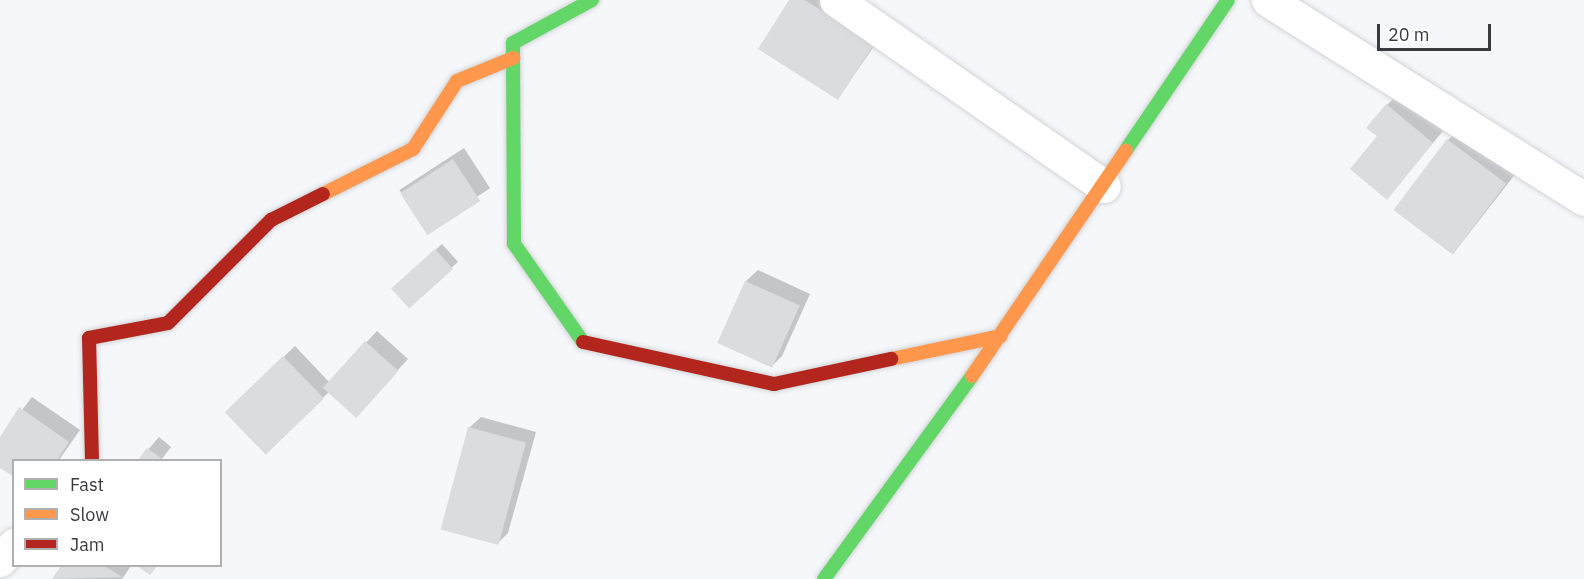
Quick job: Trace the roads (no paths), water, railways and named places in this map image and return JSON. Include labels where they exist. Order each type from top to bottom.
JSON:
[{"type":"street","points":[[592,0],[513,43],[514,244],[579,341],[774,384],[1001,336]]},
{"type":"street","points":[[836,0],[1104,186]]},
{"type":"street","points":[[824,579],[1001,336],[1228,0]]},
{"type":"street","points":[[1269,0],[1584,200]]},
{"type":"street","points":[[93,459],[96,456],[89,338],[168,323],[271,220],[413,150],[457,81],[513,58]]},
{"type":"street","points":[[0,560],[12,547]]}]
